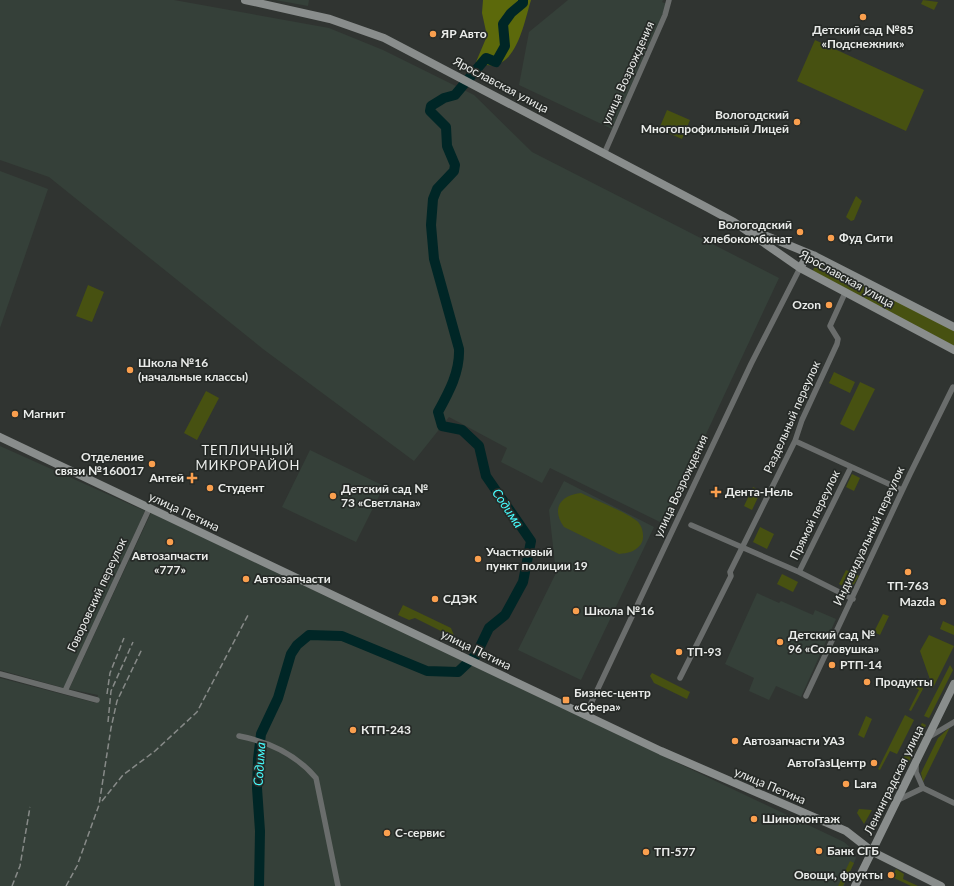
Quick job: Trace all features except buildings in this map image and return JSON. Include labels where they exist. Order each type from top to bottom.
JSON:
[{"type":"street","name":"Ярославская улица","points":[[245,0],[330,18],[384,38],[734,222],[815,256],[954,327]]},
{"type":"street","name":"улица Возрождения","points":[[604,154],[659,29],[669,0]]},
{"type":"street","name":"Ярославская улица","points":[[734,222],[800,268],[954,350]]},
{"type":"street","points":[[800,268],[805,260],[815,256]]},
{"type":"street","name":"улица Возрождения","points":[[585,716],[751,364],[800,268]]},
{"type":"street","name":"Раздельный переулок","points":[[680,678],[731,576],[730,572],[742,547],[795,441],[802,420],[837,344],[838,339],[830,326],[845,293]]},
{"type":"street","name":"Индивидуальный переулок","points":[[806,696],[853,599],[902,490],[953,387]]},
{"type":"street","name":"улица Петина","points":[[0,437],[692,766],[839,828],[873,852],[941,886]]},
{"type":"street","points":[[795,441],[902,490]]},
{"type":"street","name":"Прямой переулок","points":[[799,572],[851,467]]},
{"type":"street","name":"Говоровский переулок","points":[[65,691],[149,509]]},
{"type":"street","points":[[691,525],[799,572],[853,599]]},
{"type":"street","points":[[0,674],[97,700]]},
{"type":"street","name":"Ленинградская улица","points":[[855,886],[873,852],[954,684]]},
{"type":"street","points":[[927,739],[937,731],[954,722]]},
{"type":"street","points":[[239,736],[266,743],[294,757],[316,778],[338,886]]},
{"type":"street","points":[[916,762],[916,772],[923,788],[954,803]]},
{"type":"street","points":[[898,800],[923,788]]},
{"type":"shaded area","points":[[0,0],[174,0],[329,28],[383,50],[474,95],[532,152],[779,278],[664,524],[550,468],[542,483],[501,462],[507,448],[449,417],[414,461],[263,349],[49,177],[0,160]]},
{"type":"shaded area","points":[[275,0],[309,0],[308,6]]},
{"type":"shaded area","points":[[568,0],[663,0],[662,2],[667,4],[612,129],[519,85],[529,32]]},
{"type":"shaded area","points":[[0,171],[48,189],[0,328]]},
{"type":"shaded area","points":[[0,446],[145,511],[64,688],[0,670]]},
{"type":"shaded area","name":"Детский сад № 73 «Светлана»","points":[[310,450],[384,486],[356,542],[282,507]]},
{"type":"shaded area","name":"Школа №16","points":[[564,481],[654,527],[581,680],[518,650],[556,573],[549,510]]},
{"type":"shaded area","points":[[151,513],[844,842],[852,849],[856,858],[844,886],[0,886],[0,678],[96,703],[98,695],[69,689]]},
{"type":"shaded area","name":"Детский сад № 96 «Соловушка»","points":[[757,593],[779,603],[781,601],[813,615],[815,610],[836,619],[801,697],[776,686],[769,700],[749,691],[754,678],[725,664]]},
{"type":"green space","points":[[483,0],[531,0],[525,23],[515,47],[508,57],[500,63],[489,65],[476,62],[487,36],[482,13]]},
{"type":"green space","points":[[923,0],[938,2],[934,10],[921,4]]},
{"type":"green space","points":[[815,40],[924,90],[906,131],[797,81]]},
{"type":"green space","points":[[667,110],[690,120],[682,139],[659,129]]},
{"type":"green space","points":[[856,196],[862,201],[854,220],[851,221],[846,217]]},
{"type":"green space","points":[[820,262],[954,328],[954,346],[813,271],[815,264]]},
{"type":"green space","points":[[88,285],[104,292],[92,322],[76,316]]},
{"type":"green space","points":[[834,372],[855,382],[850,393],[829,383]]},
{"type":"green space","points":[[860,382],[875,389],[854,431],[840,424]]},
{"type":"green space","points":[[206,391],[219,398],[197,440],[184,433]]},
{"type":"green space","points":[[852,474],[860,478],[854,491],[846,487]]},
{"type":"green space","points":[[753,487],[761,491],[752,510],[744,506]]},
{"type":"green space","points":[[581,493],[618,510],[637,521],[641,526],[643,535],[639,547],[631,552],[619,554],[564,527],[558,514],[560,504],[568,497]]},
{"type":"green space","points":[[760,527],[774,534],[767,549],[753,542]]},
{"type":"green space","points":[[846,570],[859,576],[854,584],[847,588],[839,584]]},
{"type":"green space","points":[[782,574],[798,582],[793,592],[777,584]]},
{"type":"green space","points":[[403,605],[451,628],[455,638],[415,618],[409,620],[398,615]]},
{"type":"green space","points":[[883,614],[889,616],[880,635],[874,632]]},
{"type":"green space","points":[[943,621],[954,626],[954,635],[940,629]]},
{"type":"green space","points":[[929,635],[954,646],[933,688],[920,651]]},
{"type":"green space","points":[[950,665],[953,670],[929,718],[924,716]]},
{"type":"green space","points":[[652,673],[690,692],[687,699],[654,683],[650,676]]},
{"type":"green space","points":[[917,675],[923,689],[911,711],[909,710],[919,690],[916,688],[920,683]]},
{"type":"green space","points":[[905,715],[914,720],[897,754],[890,751],[880,770],[878,769]]},
{"type":"green space","points":[[866,716],[872,719],[864,738],[858,735]]},
{"type":"green space","points":[[922,723],[926,725],[908,764],[899,766]]},
{"type":"green space","points":[[950,727],[923,782],[921,773],[938,738]]},
{"type":"green space","points":[[885,791],[887,796],[870,828],[868,827]]},
{"type":"green space","points":[[859,809],[872,810],[864,824],[857,813]]},
{"type":"green space","points":[[850,861],[854,863],[843,886],[838,886]]},
{"type":"green space","points":[[896,869],[904,874],[903,879],[918,886],[911,886],[892,877]]},
{"type":"waterway","name":"Содима","points":[[259,886],[260,831],[257,788],[261,734],[278,698],[291,654],[297,645],[309,635],[342,636],[427,671],[458,672],[476,655],[489,628],[505,615],[523,582],[531,541],[486,476],[479,446],[462,430],[442,426],[438,412],[456,374],[459,349],[434,259],[431,225],[433,199],[437,189],[454,171],[455,165],[447,146],[446,127],[430,111],[431,106],[444,98],[455,95],[486,58],[496,62],[505,46],[503,24],[511,13],[523,3],[523,0]]},
{"type":"railway","points":[[102,801],[123,775],[155,751],[197,712],[248,615]]},
{"type":"railway","points":[[107,694],[110,673],[124,638]]},
{"type":"railway","points":[[108,722],[111,691],[133,642]]},
{"type":"railway","points":[[66,886],[77,866],[99,805],[111,728],[117,701],[142,649]]},
{"type":"railway","points":[[12,886],[20,866],[30,807]]},
{"type":"place","name":"Детский сад №85 «Подснежник»","points":[[863,17]]},
{"type":"place","name":"ЯР Авто","points":[[433,34]]},
{"type":"place","name":"Вологодский Многопрофильный Лицей","points":[[797,122]]},
{"type":"place","name":"Вологодский хлебокомбинат","points":[[800,232]]},
{"type":"place","name":"Фуд Сити","points":[[831,238]]},
{"type":"place","name":"Ozon","points":[[829,305]]},
{"type":"place","name":"Школа №16 (начальные классы)","points":[[130,370]]},
{"type":"place","name":"Магнит","points":[[15,414]]},
{"type":"place","name":"Отделение связи №160017","points":[[152,464]]},
{"type":"place","name":"Антей","points":[[192,478]]},
{"type":"place","name":"Студент","points":[[210,488]]},
{"type":"place","name":"Дента-Нель","points":[[716,492]]},
{"type":"place","name":"Детский сад № 73 «Светлана»","points":[[333,496]]},
{"type":"place","name":"Автозапчасти «777»","points":[[170,542]]},
{"type":"place","name":"Участковый пункт полиции 19","points":[[478,559]]},
{"type":"place","name":"ТП-763","points":[[908,572]]},
{"type":"place","name":"Автозапчасти","points":[[246,579]]},
{"type":"place","name":"СДЭК","points":[[435,599]]},
{"type":"place","name":"Mazda","points":[[943,602]]},
{"type":"place","name":"Школа №16","points":[[576,611]]},
{"type":"place","name":"Детский сад № 96 «Соловушка»","points":[[780,642]]},
{"type":"place","name":"ТП-93","points":[[679,652]]},
{"type":"place","name":"РТП-14","points":[[832,665]]},
{"type":"place","name":"Продукты","points":[[867,682]]},
{"type":"place","name":"Бизнес-центр «Сфера»","points":[[566,700]]},
{"type":"place","name":"КТП-243","points":[[353,730]]},
{"type":"place","name":"Автозапчасти УАЗ","points":[[735,741]]},
{"type":"place","name":"АвтоГазЦентр","points":[[874,763]]},
{"type":"place","name":"Lara","points":[[846,784]]},
{"type":"place","name":"Шиномонтаж","points":[[754,819]]},
{"type":"place","name":"С-сервис","points":[[387,833]]},
{"type":"place","name":"Банк СГБ","points":[[819,851]]},
{"type":"place","name":"ТП-577","points":[[646,852]]},
{"type":"place","name":"Овощи, фрукты","points":[[891,875]]},
{"type":"district","name":"ТЕПЛИЧНЫЙ МИКРОРАЙОН","points":[[248,458]]}]
